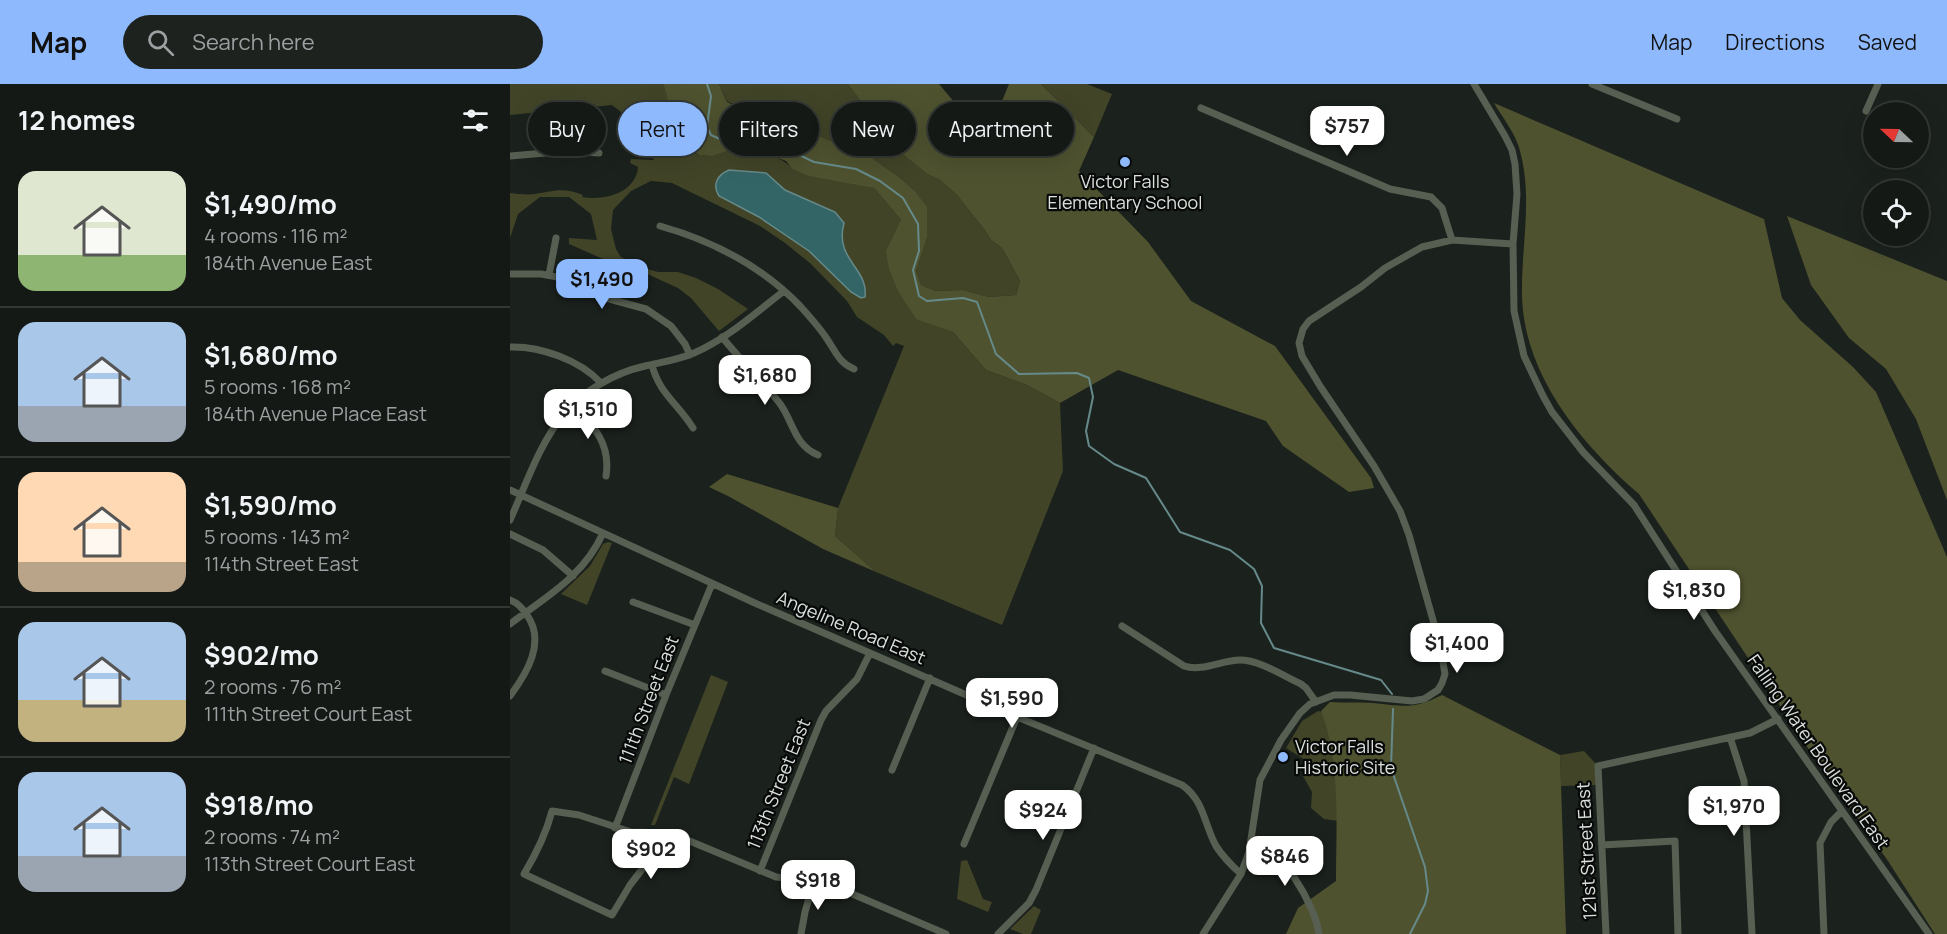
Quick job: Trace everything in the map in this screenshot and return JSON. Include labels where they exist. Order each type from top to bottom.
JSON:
[{"type":"street","name":"Falling Water Boulevard East","points":[[1474,84],[1512,150],[1517,194],[1513,244],[1514,311],[1524,356],[1543,396],[1552,412],[1583,452],[1634,505],[1715,631],[1929,934]]},
{"type":"street","points":[[1592,84],[1677,119]]},
{"type":"street","points":[[1870,102],[1878,84]]},
{"type":"street","points":[[1201,108],[1390,189],[1431,197],[1442,208],[1452,240]]},
{"type":"street","points":[[510,156],[528,154]]},
{"type":"street","points":[[660,226],[717,246],[751,265],[784,291],[828,339],[839,359],[846,366],[854,369]]},
{"type":"street","points":[[549,275],[556,238]]},
{"type":"street","points":[[1203,934],[1241,874],[1252,838],[1256,798],[1263,773],[1295,718],[1305,708],[1334,695],[1350,694],[1416,701],[1438,690],[1444,674],[1440,645],[1400,511],[1374,466],[1306,362],[1299,343],[1301,335],[1309,321],[1407,254],[1432,243],[1452,240],[1513,244]]},
{"type":"street","points":[[510,274],[549,275],[575,282],[608,299],[636,306],[655,314],[678,334],[690,355]]},
{"type":"street","points":[[510,520],[547,440],[555,426],[573,405],[601,383],[628,371],[690,355],[722,338],[784,291]]},
{"type":"street","points":[[722,338],[781,405],[799,441],[818,455]]},
{"type":"street","points":[[510,347],[531,348],[550,353],[585,370],[601,383]]},
{"type":"street","points":[[651,365],[663,392],[693,428]]},
{"type":"street","points":[[573,405],[594,426],[602,439],[607,456],[606,476]]},
{"type":"street","name":"Angeline Road East","points":[[510,490],[712,584],[1017,717],[1182,785],[1200,804],[1212,837],[1223,857],[1241,874]]},
{"type":"street","points":[[510,624],[550,596],[573,576],[586,561],[603,533]]},
{"type":"street","points":[[510,534],[543,550],[573,576]]},
{"type":"street","name":"111th Street East","points":[[615,828],[712,584]]},
{"type":"street","points":[[510,600],[516,603],[530,619],[535,634],[535,648],[525,674],[510,696]]},
{"type":"street","points":[[633,602],[695,625]]},
{"type":"street","points":[[1122,626],[1188,668],[1248,660],[1301,684],[1316,702]]},
{"type":"street","name":"113th Street East","points":[[760,871],[821,720],[826,711],[857,679],[870,653]]},
{"type":"street","points":[[605,671],[666,695]]},
{"type":"street","points":[[892,770],[930,678]]},
{"type":"street","points":[[964,844],[1017,717]]},
{"type":"street","points":[[1752,934],[1744,781],[1730,737],[1750,733],[1778,719]]},
{"type":"street","name":"121st Street East","points":[[1606,934],[1598,766],[1730,737]]},
{"type":"street","points":[[998,934],[1029,903],[1036,890],[1094,748]]},
{"type":"street","points":[[653,834],[650,859],[630,885],[612,915],[524,874],[537,852],[552,811],[579,815],[615,828],[680,837],[782,878],[836,886],[946,934]]},
{"type":"street","points":[[1824,934],[1820,850],[1831,822],[1841,812]]},
{"type":"street","points":[[1252,838],[1269,848],[1298,885],[1316,920],[1319,934]]},
{"type":"street","points":[[1602,844],[1675,841],[1678,934]]},
{"type":"street","points":[[801,934],[814,881]]},
{"type":"green space","points":[[510,84],[663,84],[668,102],[618,102],[618,110],[612,105],[606,106],[606,102],[528,102],[528,113],[510,115]]},
{"type":"green space","points":[[663,84],[719,84],[727,102],[719,102],[719,154],[707,156],[707,102],[667,102]]},
{"type":"green space","points":[[719,84],[848,84],[861,102],[831,102],[831,141],[819,136],[819,102],[727,101]]},
{"type":"green space","points":[[848,84],[939,84],[954,102],[928,102],[928,156],[1074,156],[1074,117],[1094,137],[1079,171],[1148,242],[1191,301],[1275,346],[1371,478],[1374,488],[1349,492],[1283,446],[1266,421],[1118,370],[1060,403],[1027,385],[986,370],[953,332],[916,319],[898,291],[889,269],[886,251],[901,220],[874,188],[809,176],[792,169],[786,161],[773,156],[819,156],[819,136],[831,141],[831,156],[872,158],[914,190],[927,207],[927,238],[916,271],[921,285],[936,291],[963,290],[989,297],[1016,295],[1020,281],[1002,248],[991,240],[957,195],[940,180],[927,174],[905,156],[916,156],[916,102],[861,102]]},
{"type":"green space","points":[[1009,84],[1041,84],[1059,102],[1002,102]]},
{"type":"green space","points":[[1041,84],[1087,84],[1112,94],[1094,137],[1074,117],[1074,102],[1059,102]]},
{"type":"green space","points":[[1494,103],[1764,219],[1782,298],[1800,320],[1853,367],[1876,392],[1947,557],[1947,934],[1935,934],[1639,494],[1617,474],[1577,430],[1545,380],[1533,353],[1525,325],[1522,296],[1526,205],[1524,169],[1515,138]]},
{"type":"green space","points":[[719,153],[719,156],[773,156],[792,169],[874,188],[901,220],[916,318],[953,332],[986,370],[1027,385],[1060,403],[1063,471],[1002,625],[876,572],[835,536],[838,508],[904,346],[896,343],[893,346],[884,335],[857,317],[847,301],[811,264],[785,243],[760,226],[672,183],[651,181],[631,191],[613,210],[611,229],[620,256],[631,264],[658,272],[678,272],[696,278],[718,289],[748,309],[719,331],[691,298],[678,288],[645,273],[628,270],[569,244],[569,238],[597,240],[591,214],[569,197],[540,197],[518,214],[510,238],[510,193],[532,194],[564,190],[583,195],[582,197],[609,196],[618,193],[632,183],[638,167],[630,163],[631,159],[654,160],[652,156],[707,156]]},
{"type":"green space","points":[[867,156],[905,156],[927,174],[940,180],[957,195],[991,240],[1002,248],[1020,281],[1016,295],[989,297],[963,290],[936,291],[921,285],[916,271],[927,238],[914,190]]},
{"type":"green space","points":[[1787,216],[1947,281],[1947,500],[1916,419],[1886,369],[1849,338],[1811,285]]},
{"type":"green space","points":[[727,474],[838,508],[835,536],[876,572],[823,549],[709,487]]},
{"type":"green space","points":[[612,543],[587,605],[561,594],[590,566],[603,544]]},
{"type":"green space","points":[[711,675],[728,682],[689,784],[674,777],[655,825],[651,825]]},
{"type":"green space","points":[[1442,695],[1560,755],[1566,934],[1286,934],[1298,908],[1336,881],[1335,773],[1321,711],[1330,702],[1408,706]]},
{"type":"green space","points":[[1318,711],[1335,715],[1345,822],[1324,819],[1311,808],[1312,792],[1303,776],[1310,763],[1286,748],[1302,721]]},
{"type":"green space","points":[[1584,751],[1598,766],[1599,785],[1561,786],[1560,755]]},
{"type":"green space","points":[[967,860],[983,899],[992,902],[988,912],[957,899],[961,861]]},
{"type":"green space","points":[[1034,906],[1041,910],[1031,934],[1023,934],[1010,929]]},
{"type":"water","points":[[729,170],[766,173],[785,190],[835,212],[844,223],[842,236],[844,246],[862,278],[865,297],[861,298],[851,292],[809,251],[759,217],[719,196],[716,188],[717,181]]},
{"type":"waterway","points":[[707,84],[711,96],[707,127],[711,135],[737,147],[770,141],[814,162],[856,169],[880,181],[903,198],[918,224],[919,251],[913,270],[919,296],[927,301],[963,298],[977,302],[996,354],[1019,374],[1077,373],[1089,378],[1093,397],[1086,431],[1089,446],[1114,464],[1146,478],[1180,532],[1230,550],[1254,569],[1262,586],[1261,623],[1274,648],[1381,680],[1392,694]]},
{"type":"waterway","points":[[1393,709],[1391,768],[1425,867],[1428,891],[1425,904],[1410,934]]},
{"type":"place","name":"Victor Falls Elementary School","points":[[1125,162]]},
{"type":"place","name":"Victor Falls Historic Site","points":[[1283,757]]}]
